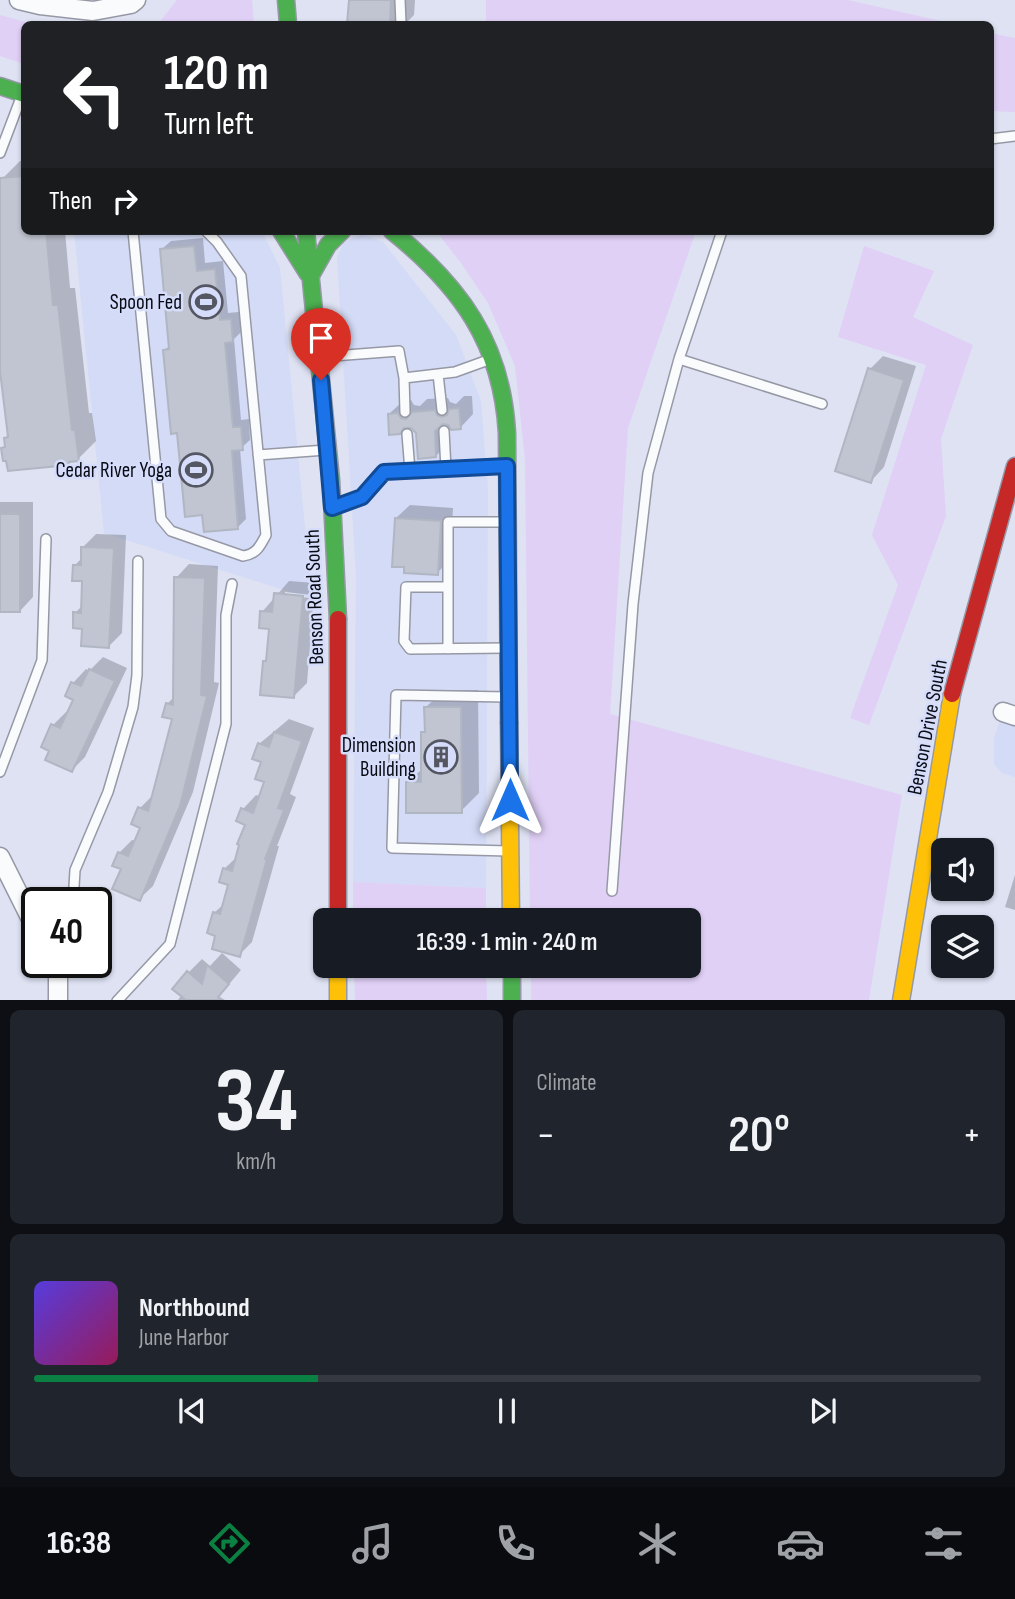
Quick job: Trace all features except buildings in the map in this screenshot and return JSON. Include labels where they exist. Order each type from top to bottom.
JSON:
[{"type":"street","points":[[19,0],[93,11],[131,4],[136,0]]},
{"type":"street","points":[[286,0],[288,21]]},
{"type":"street","points":[[0,86],[21,92]]},
{"type":"street","points":[[284,235],[310,277],[328,245],[338,235]]},
{"type":"street","name":"Benson Road South","points":[[306,235],[328,450],[338,610],[338,908]]},
{"type":"street","points":[[396,235],[428,261],[477,325],[504,396],[508,522],[511,908]]},
{"type":"street","name":"Benson Drive South","points":[[901,1000],[952,695],[1015,466]]},
{"type":"street","points":[[0,857],[21,899]]},
{"type":"street","points":[[58,978],[58,1000]]},
{"type":"street","points":[[338,978],[338,1000]]},
{"type":"street","points":[[512,978],[512,1000]]},
{"type":"lane","points":[[400,0],[401,21]]},
{"type":"lane","points":[[0,153],[21,100]]},
{"type":"lane","points":[[994,139],[1015,136]]},
{"type":"lane","points":[[133,235],[161,519],[164,526],[171,531],[231,552],[252,554],[266,535],[241,276],[209,235]]},
{"type":"lane","points":[[612,891],[633,604],[648,473],[679,359],[721,235]]},
{"type":"lane","points":[[318,357],[398,351],[404,378],[405,412]]},
{"type":"lane","points":[[404,378],[455,372],[492,359]]},
{"type":"lane","points":[[679,359],[822,404]]},
{"type":"lane","points":[[438,374],[442,410]]},
{"type":"lane","points":[[444,431],[446,469]]},
{"type":"lane","points":[[407,433],[410,471]]},
{"type":"lane","points":[[258,455],[328,450]]},
{"type":"lane","points":[[332,508],[362,497],[384,472],[507,466]]},
{"type":"lane","points":[[448,649],[448,522],[508,522]]},
{"type":"lane","points":[[0,772],[42,660],[46,539]]},
{"type":"lane","points":[[74,887],[75,870],[108,792],[132,707],[137,675],[138,561]]},
{"type":"lane","points":[[117,1000],[170,944],[226,724],[226,615],[232,584]]},
{"type":"lane","points":[[448,587],[406,587],[404,641],[410,649],[509,648]]},
{"type":"lane","points":[[509,697],[396,695],[392,848],[511,852]]},
{"type":"shaded area","points":[[177,0],[252,0],[254,21],[160,21]]},
{"type":"shaded area","points":[[486,0],[848,0],[941,21],[486,21]]},
{"type":"shaded area","points":[[0,15],[22,21],[21,63],[0,56]]},
{"type":"shaded area","points":[[994,34],[1015,38],[1015,112],[994,111]]},
{"type":"shaded area","points":[[74,235],[264,235],[280,268],[312,599],[104,533]]},
{"type":"shaded area","points":[[360,235],[383,242],[456,335],[481,401],[488,489],[486,888],[353,882],[356,576],[337,258],[343,243]]},
{"type":"shaded area","points":[[439,235],[695,235],[628,428],[610,714],[902,795],[869,1000],[531,1000],[531,978],[701,978],[701,908],[530,908],[525,459],[515,366],[488,303]]},
{"type":"shaded area","points":[[864,246],[934,271],[913,317],[973,345],[941,439],[946,516],[869,725],[850,718],[898,585],[872,535],[926,365],[838,337]]},
{"type":"shaded area","points":[[1000,720],[1015,724],[1015,777],[1002,773],[994,764],[994,738]]},
{"type":"shaded area","points":[[353,882],[486,888],[486,908],[353,908]]},
{"type":"shaded area","points":[[354,978],[486,978],[487,1000],[355,1000]]},
{"type":"traffic: fast","points":[[286,0],[288,21]]},
{"type":"traffic: fast","points":[[0,86],[21,93]]},
{"type":"traffic: fast","points":[[284,235],[308,274]]},
{"type":"traffic: fast","points":[[306,235],[331,480],[338,619]]},
{"type":"traffic: fast","points":[[310,277],[328,245],[338,235]]},
{"type":"traffic: fast","points":[[397,235],[438,273],[473,319],[496,371],[503,401],[507,433],[509,723]]},
{"type":"traffic: fast","points":[[512,978],[512,1000]]},
{"type":"traffic: slow","points":[[901,1000],[952,694]]},
{"type":"traffic: slow","points":[[509,723],[511,908]]},
{"type":"traffic: slow","points":[[338,978],[338,1000]]},
{"type":"traffic: jam","points":[[952,694],[1015,466]]},
{"type":"traffic: jam","points":[[338,619],[338,908]]},
{"type":"place","name":"Spoon Fed","points":[[206,302]]},
{"type":"place","name":"Cedar River Yoga","points":[[196,470]]},
{"type":"place","name":"Dimension Building","points":[[441,757]]},
{"type":"route","points":[[321,380],[332,508],[362,497],[384,472],[507,466],[510,800]]}]
